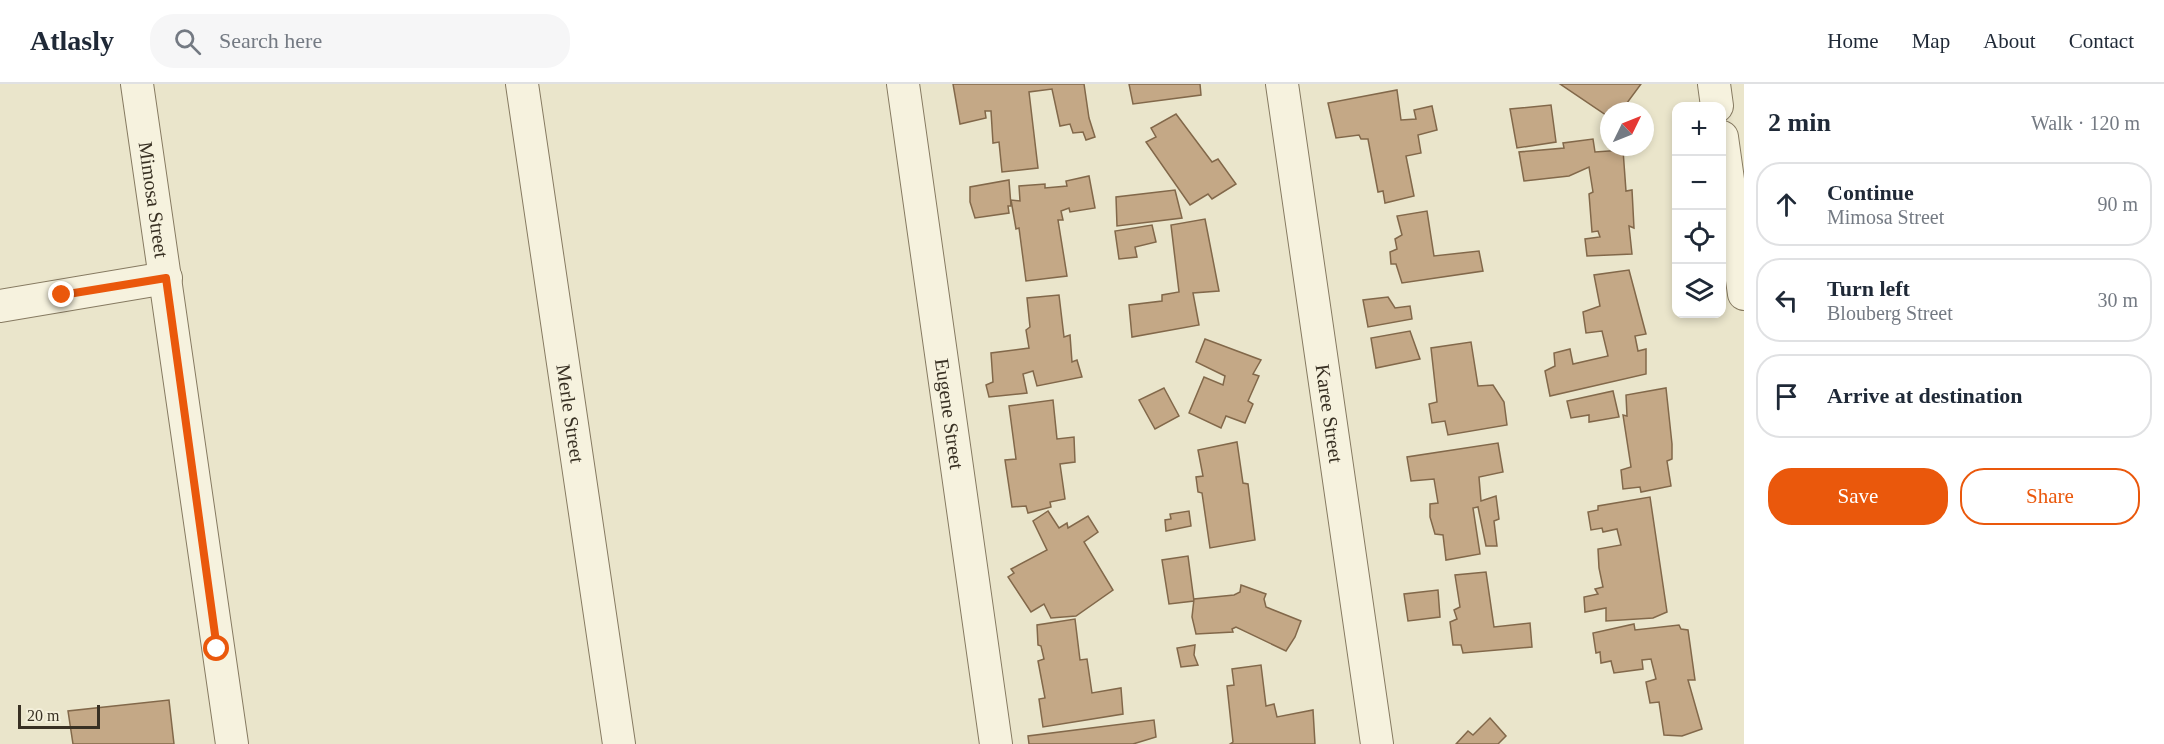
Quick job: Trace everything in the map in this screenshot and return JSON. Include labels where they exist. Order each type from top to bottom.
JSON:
[{"type":"street","name":"Mimosa Street","points":[[137,84],[232,744]]},
{"type":"street","name":"Merle Street","points":[[522,84],[619,744]]},
{"type":"street","name":"Eugene Street","points":[[903,84],[996,744]]},
{"type":"street","name":"Karee Street","points":[[1282,84],[1377,744]]},
{"type":"street","points":[[1714,84],[1716,102]]},
{"type":"street","points":[[1725,156],[1744,294]]},
{"type":"street","points":[[0,306],[166,278]]},
{"type":"building","points":[[953,84],[1084,84],[1089,118],[1095,137],[1086,140],[1083,132],[1073,133],[1070,124],[1060,126],[1052,89],[1029,92],[1038,168],[1002,172],[999,142],[993,143],[991,111],[985,111],[986,118],[960,124]]},
{"type":"building","points":[[1129,84],[1200,84],[1201,95],[1133,104]]},
{"type":"building","points":[[1560,84],[1641,84],[1628,102],[1600,102],[1600,111]]},
{"type":"building","points":[[1397,90],[1401,120],[1416,119],[1414,110],[1432,106],[1437,130],[1418,135],[1421,153],[1406,156],[1414,196],[1385,203],[1383,191],[1378,192],[1368,139],[1361,139],[1359,135],[1336,138],[1328,103]]},
{"type":"building","points":[[1551,105],[1556,142],[1517,148],[1510,109]]},
{"type":"building","points":[[1176,114],[1212,162],[1218,159],[1236,184],[1212,199],[1208,194],[1190,205],[1146,142],[1156,137],[1151,128]]},
{"type":"building","points":[[1593,139],[1595,152],[1600,152],[1600,156],[1623,156],[1626,191],[1632,190],[1634,228],[1629,226],[1632,254],[1587,256],[1585,239],[1600,237],[1598,231],[1592,232],[1589,194],[1593,192],[1589,167],[1569,176],[1524,181],[1519,152],[1564,148],[1563,143]]},
{"type":"building","points":[[1089,176],[1095,208],[1070,212],[1069,208],[1061,211],[1063,220],[1058,220],[1067,276],[1026,281],[1019,228],[1016,229],[1011,200],[1020,201],[1019,186],[1045,184],[1045,188],[1067,186],[1066,181]]},
{"type":"building","points":[[1009,180],[1011,206],[1008,206],[1009,213],[975,218],[970,202],[970,187]]},
{"type":"building","points":[[1175,190],[1182,218],[1117,226],[1116,197]]},
{"type":"building","points":[[1427,211],[1434,256],[1479,251],[1483,271],[1402,283],[1396,264],[1391,264],[1390,252],[1397,249],[1395,239],[1402,235],[1397,216]]},
{"type":"building","points":[[1205,219],[1219,291],[1193,293],[1199,325],[1132,337],[1129,305],[1162,301],[1162,295],[1179,292],[1171,225]]},
{"type":"building","points":[[1152,225],[1156,242],[1135,247],[1137,257],[1119,259],[1115,231]]},
{"type":"building","points":[[1629,270],[1646,334],[1635,336],[1638,351],[1646,349],[1646,374],[1550,396],[1545,371],[1555,366],[1554,353],[1570,349],[1573,364],[1608,356],[1602,331],[1586,333],[1583,312],[1600,306],[1594,275]]},
{"type":"building","points":[[1059,295],[1064,337],[1070,335],[1072,362],[1077,360],[1082,377],[1037,386],[1033,371],[1023,374],[1027,393],[989,397],[986,385],[993,382],[991,353],[1029,348],[1026,330],[1030,327],[1027,298]]},
{"type":"building","points":[[1388,297],[1395,308],[1410,306],[1412,319],[1368,327],[1363,300]]},
{"type":"building","points":[[1410,331],[1420,359],[1376,368],[1371,338]]},
{"type":"building","points":[[1205,339],[1261,360],[1253,374],[1259,376],[1248,401],[1253,404],[1245,423],[1226,416],[1221,428],[1189,413],[1204,377],[1223,385],[1225,376],[1196,362]]},
{"type":"building","points":[[1471,342],[1478,386],[1493,385],[1504,402],[1507,425],[1448,435],[1445,421],[1432,423],[1429,404],[1437,402],[1431,348]]},
{"type":"building","points":[[1164,388],[1179,416],[1155,429],[1139,400]]},
{"type":"building","points":[[1666,388],[1672,444],[1672,459],[1667,461],[1671,486],[1641,492],[1640,487],[1623,489],[1621,470],[1631,467],[1623,415],[1627,416],[1626,395]]},
{"type":"building","points":[[1613,391],[1619,417],[1589,422],[1589,415],[1571,418],[1567,401]]},
{"type":"building","points":[[1053,400],[1057,439],[1074,437],[1075,462],[1060,464],[1065,499],[1050,502],[1051,507],[1028,513],[1026,506],[1012,507],[1005,460],[1016,459],[1009,406]]},
{"type":"building","points":[[1237,442],[1243,483],[1248,484],[1255,540],[1210,548],[1202,493],[1198,492],[1196,477],[1203,476],[1198,450]]},
{"type":"building","points":[[1498,443],[1503,472],[1479,477],[1481,501],[1496,496],[1499,519],[1494,521],[1497,546],[1486,546],[1478,507],[1473,508],[1480,554],[1446,560],[1443,535],[1435,534],[1430,517],[1430,504],[1438,503],[1434,479],[1411,481],[1407,457]]},
{"type":"building","points":[[1650,497],[1667,612],[1653,618],[1606,621],[1606,608],[1585,612],[1584,597],[1598,594],[1595,589],[1603,587],[1598,549],[1621,545],[1617,529],[1603,532],[1602,528],[1591,530],[1588,512],[1598,510],[1598,506]]},
{"type":"building","points":[[1048,511],[1059,528],[1067,523],[1068,528],[1088,516],[1098,532],[1084,542],[1113,590],[1076,616],[1051,618],[1044,604],[1031,612],[1008,577],[1014,573],[1011,569],[1047,550],[1033,521]]},
{"type":"building","points":[[1189,511],[1191,526],[1166,531],[1165,520],[1171,519],[1170,514]]},
{"type":"building","points":[[1188,556],[1194,601],[1169,604],[1162,560]]},
{"type":"building","points":[[1486,572],[1494,627],[1530,623],[1532,647],[1463,653],[1461,645],[1453,645],[1450,622],[1457,619],[1454,610],[1460,607],[1455,575]]},
{"type":"building","points":[[1241,585],[1266,594],[1264,599],[1266,607],[1301,621],[1286,651],[1236,627],[1232,629],[1233,632],[1196,634],[1192,617],[1194,599],[1234,595],[1240,592]]},
{"type":"building","points":[[1438,590],[1440,617],[1408,621],[1404,594]]},
{"type":"building","points":[[1075,619],[1080,660],[1087,659],[1092,693],[1121,688],[1123,714],[1043,727],[1039,699],[1045,698],[1038,661],[1044,659],[1041,646],[1038,645],[1037,625]]},
{"type":"building","points":[[1634,624],[1635,630],[1679,625],[1681,629],[1688,630],[1695,680],[1688,680],[1702,729],[1682,736],[1664,735],[1659,702],[1650,703],[1646,682],[1656,679],[1651,659],[1642,660],[1643,669],[1614,673],[1611,661],[1601,663],[1600,652],[1596,653],[1593,633]]},
{"type":"building","points":[[1195,645],[1194,655],[1198,665],[1181,667],[1177,648]]},
{"type":"building","points":[[1261,665],[1266,706],[1274,704],[1277,717],[1313,710],[1315,744],[1230,744],[1233,742],[1227,686],[1234,685],[1232,669]]},
{"type":"building","points":[[169,700],[174,744],[73,744],[68,711]]},
{"type":"building","points":[[1490,718],[1506,736],[1498,744],[1456,744],[1468,731],[1473,735]]},
{"type":"building","points":[[1154,720],[1156,737],[1133,744],[1029,744],[1028,736]]},
{"type":"route","points":[[62,295],[166,278],[217,649]]}]
